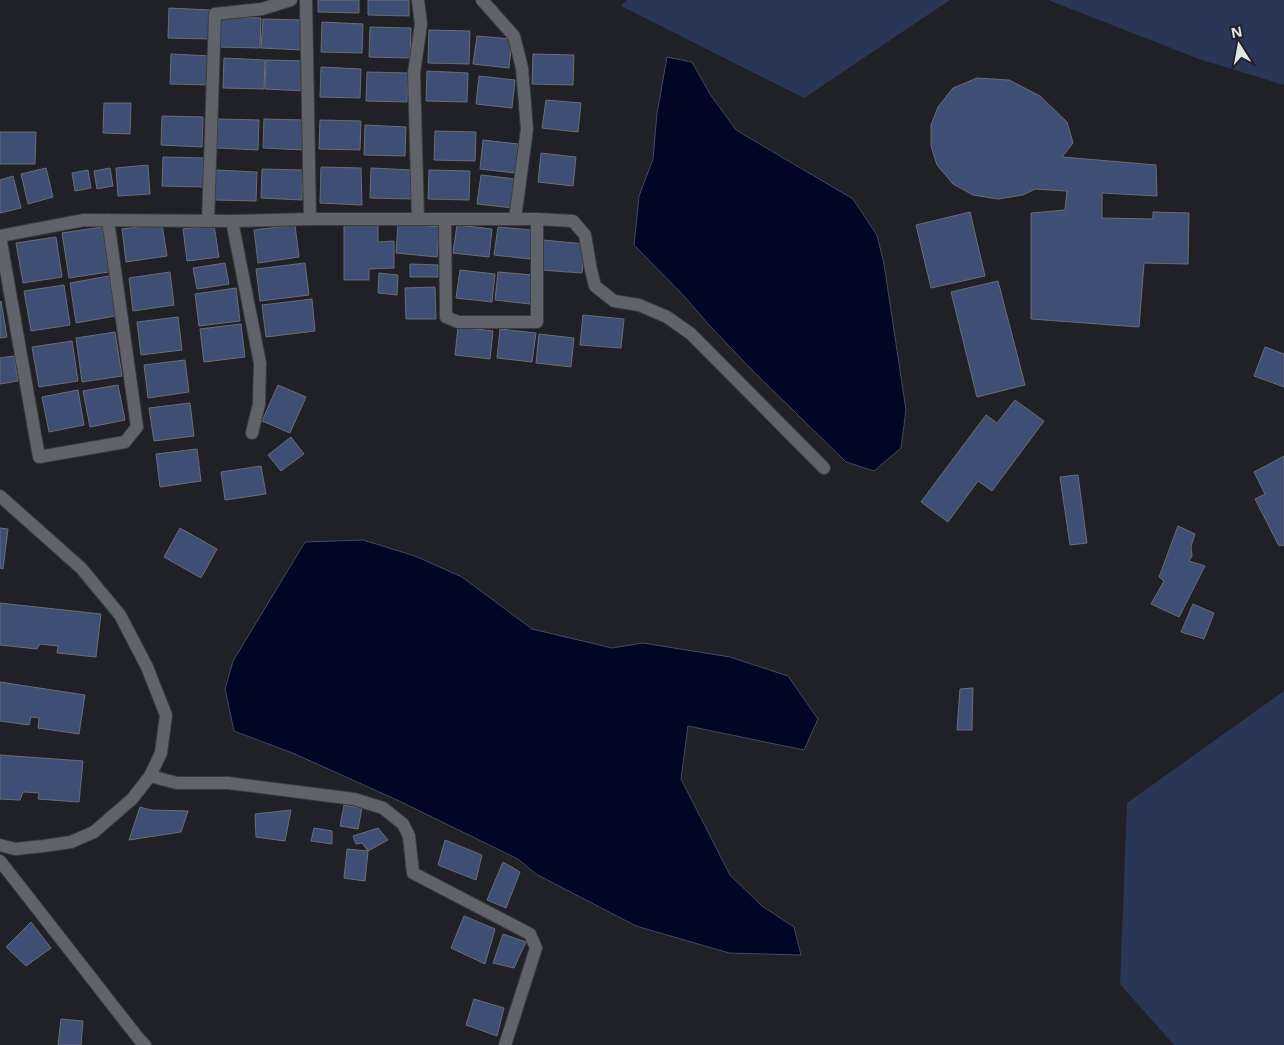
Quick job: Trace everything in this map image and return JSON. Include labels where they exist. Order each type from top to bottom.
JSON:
[{"type":"street","points":[[208,221],[215,14],[262,9],[291,0]]},
{"type":"street","points":[[306,0],[310,219]]},
{"type":"street","points":[[418,0],[421,24],[414,73],[418,219]]},
{"type":"street","points":[[482,0],[514,36],[522,68],[527,129],[515,219]]},
{"type":"street","points":[[445,219],[446,317],[458,322],[538,322],[537,219]]},
{"type":"street","points":[[108,220],[137,427],[125,442],[39,456],[0,236],[84,220],[537,219],[573,221],[585,235],[595,286],[614,301],[639,305],[667,317],[691,334],[824,468]]},
{"type":"street","points":[[232,221],[260,363],[258,404],[252,433]]},
{"type":"street","points":[[0,496],[81,568],[120,615],[147,667],[166,715],[161,752],[150,776],[132,799],[94,832],[71,842],[44,846],[15,849],[0,845]]},
{"type":"street","points":[[150,776],[177,783],[228,783],[354,798],[383,808],[403,824],[409,836],[413,873],[530,934],[536,948],[505,1045]]},
{"type":"street","points":[[0,860],[145,1045]]},
{"type":"shaded area","points":[[627,0],[950,0],[804,98],[621,6]]},
{"type":"shaded area","points":[[1048,0],[1284,0],[1284,85],[1199,59]]},
{"type":"shaded area","points":[[667,57],[692,62],[710,94],[736,130],[853,199],[877,235],[884,264],[906,410],[901,448],[874,471],[846,462],[751,369],[634,245],[639,196],[653,159],[657,113]]},
{"type":"shaded area","points":[[363,540],[415,556],[462,577],[532,629],[612,648],[643,643],[730,657],[788,676],[818,719],[804,750],[688,726],[681,779],[730,875],[762,906],[794,927],[801,955],[729,953],[636,926],[536,874],[518,859],[397,800],[295,754],[234,731],[225,689],[233,661],[305,542]]},
{"type":"shaded area","points":[[1284,691],[1284,1045],[1174,1045],[1120,984],[1127,803]]},
{"type":"building","points":[[318,0],[359,0],[359,13],[318,12]]},
{"type":"building","points":[[368,0],[409,0],[409,16],[368,15]]},
{"type":"building","points":[[169,8],[210,10],[209,39],[168,38]]},
{"type":"building","points":[[220,17],[261,18],[260,48],[219,47]]},
{"type":"building","points":[[263,19],[303,20],[302,50],[261,48]]},
{"type":"building","points":[[322,22],[363,24],[362,53],[321,52]]},
{"type":"building","points":[[370,27],[411,28],[410,58],[369,57]]},
{"type":"building","points":[[429,30],[470,31],[469,64],[428,63]]},
{"type":"building","points":[[477,36],[512,39],[509,68],[473,64]]},
{"type":"building","points":[[171,54],[212,56],[211,85],[170,84]]},
{"type":"building","points":[[533,54],[574,55],[573,85],[532,84]]},
{"type":"building","points":[[224,58],[265,60],[264,89],[223,88]]},
{"type":"building","points":[[266,60],[307,61],[306,91],[265,89]]},
{"type":"building","points":[[321,67],[361,69],[360,98],[320,97]]},
{"type":"building","points":[[427,71],[468,73],[467,102],[426,101]]},
{"type":"building","points":[[367,72],[408,73],[407,102],[366,101]]},
{"type":"building","points":[[479,76],[515,80],[512,108],[476,104]]},
{"type":"building","points":[[977,78],[1009,80],[1040,96],[1067,122],[1073,143],[1062,157],[1156,165],[1157,196],[1102,193],[1102,218],[1153,219],[1153,212],[1189,213],[1188,264],[1144,263],[1139,327],[1031,319],[1031,213],[1065,210],[1067,191],[1035,189],[1023,195],[998,199],[973,195],[953,184],[937,165],[931,146],[931,125],[938,107],[953,88]]},
{"type":"building","points":[[546,100],[581,103],[578,132],[542,128]]},
{"type":"building","points":[[104,103],[131,103],[130,134],[103,133]]},
{"type":"building","points":[[162,116],[203,117],[202,147],[161,145]]},
{"type":"building","points":[[218,119],[259,120],[258,150],[217,148]]},
{"type":"building","points":[[264,119],[305,120],[304,150],[263,148]]},
{"type":"building","points":[[320,120],[361,121],[360,150],[319,149]]},
{"type":"building","points":[[365,125],[406,127],[405,156],[364,155]]},
{"type":"building","points":[[435,131],[476,132],[475,161],[434,160]]},
{"type":"building","points":[[0,132],[36,132],[35,164],[0,164]]},
{"type":"building","points":[[483,140],[518,144],[515,173],[480,169]]},
{"type":"building","points":[[541,153],[576,157],[573,186],[538,182]]},
{"type":"building","points":[[163,157],[204,158],[203,187],[162,186]]},
{"type":"building","points":[[148,165],[150,194],[118,196],[116,168]]},
{"type":"building","points":[[321,167],[361,168],[362,205],[320,203]]},
{"type":"building","points":[[46,168],[53,197],[28,204],[21,174]]},
{"type":"building","points":[[110,168],[113,186],[97,189],[94,171]]},
{"type":"building","points":[[371,168],[412,170],[411,199],[370,198]]},
{"type":"building","points":[[262,169],[303,170],[302,200],[261,198]]},
{"type":"building","points":[[88,170],[91,188],[75,191],[72,173]]},
{"type":"building","points":[[216,170],[257,172],[256,201],[215,200]]},
{"type":"building","points":[[429,170],[470,171],[469,200],[428,199]]},
{"type":"building","points":[[481,175],[516,179],[513,208],[477,204]]},
{"type":"building","points":[[13,176],[21,208],[0,213],[0,180]]},
{"type":"building","points":[[970,212],[985,276],[931,288],[916,225]]},
{"type":"building","points":[[398,223],[440,227],[437,257],[396,253]]},
{"type":"building","points":[[162,224],[167,256],[126,262],[122,229]]},
{"type":"building","points":[[214,225],[219,257],[187,261],[183,229]]},
{"type":"building","points":[[295,225],[299,257],[258,263],[254,230]]},
{"type":"building","points":[[344,225],[378,225],[378,242],[394,241],[394,268],[369,269],[369,280],[344,280]]},
{"type":"building","points":[[457,225],[492,229],[489,257],[453,253]]},
{"type":"building","points":[[102,227],[109,272],[69,278],[62,233]]},
{"type":"building","points":[[498,227],[533,230],[530,259],[494,255]]},
{"type":"building","points":[[56,237],[62,277],[23,283],[16,243]]},
{"type":"building","points":[[543,240],[585,244],[582,273],[541,270]]},
{"type":"building","points":[[225,263],[229,284],[197,289],[193,268]]},
{"type":"building","points":[[305,263],[309,295],[260,301],[256,269]]},
{"type":"building","points":[[410,264],[438,265],[438,277],[410,277]]},
{"type":"building","points":[[460,270],[495,274],[492,302],[456,298]]},
{"type":"building","points":[[170,272],[174,305],[133,311],[129,278]]},
{"type":"building","points":[[498,272],[533,275],[530,304],[495,300]]},
{"type":"building","points":[[379,273],[398,275],[397,295],[378,293]]},
{"type":"building","points":[[109,276],[115,316],[76,323],[70,283]]},
{"type":"building","points":[[998,281],[1025,385],[977,397],[951,292]]},
{"type":"building","points":[[64,285],[70,325],[31,331],[24,291]]},
{"type":"building","points":[[435,287],[436,319],[406,319],[405,288]]},
{"type":"building","points":[[236,288],[240,321],[199,326],[195,294]]},
{"type":"building","points":[[312,299],[315,331],[266,337],[262,305]]},
{"type":"building","points":[[0,302],[7,337],[0,338]]},
{"type":"building","points":[[583,315],[624,319],[621,348],[580,345]]},
{"type":"building","points":[[178,317],[182,350],[141,355],[137,322]]},
{"type":"building","points":[[241,324],[245,357],[204,362],[200,329]]},
{"type":"building","points":[[458,327],[493,331],[490,359],[455,355]]},
{"type":"building","points":[[500,329],[536,333],[532,362],[497,358]]},
{"type":"building","points":[[115,332],[122,376],[82,382],[76,338]]},
{"type":"building","points":[[539,334],[574,338],[571,367],[536,363]]},
{"type":"building","points":[[72,341],[78,381],[39,387],[32,347]]},
{"type":"building","points":[[1265,347],[1284,354],[1284,387],[1254,376]]},
{"type":"building","points":[[14,356],[18,381],[0,384],[0,358]]},
{"type":"building","points":[[185,360],[189,392],[148,398],[144,365]]},
{"type":"building","points":[[118,385],[125,420],[90,427],[83,391]]},
{"type":"building","points":[[278,385],[306,397],[290,433],[262,421]]},
{"type":"building","points":[[78,390],[84,425],[49,432],[42,397]]},
{"type":"building","points":[[1015,400],[1044,421],[992,491],[978,481],[948,522],[921,502],[986,415],[997,423]]},
{"type":"building","points":[[190,403],[194,436],[154,441],[149,408]]},
{"type":"building","points":[[291,437],[304,454],[281,471],[268,455]]},
{"type":"building","points":[[197,449],[201,481],[160,487],[156,454]]},
{"type":"building","points":[[1284,456],[1284,545],[1279,546],[1255,499],[1265,494],[1254,472]]},
{"type":"building","points":[[261,466],[266,494],[225,500],[221,472]]},
{"type":"building","points":[[1078,475],[1087,543],[1070,545],[1060,477]]},
{"type":"building","points":[[1178,526],[1195,534],[1191,546],[1192,556],[1189,561],[1205,566],[1179,617],[1151,604],[1164,581],[1159,577]]},
{"type":"building","points":[[0,528],[8,529],[3,569],[0,568]]},
{"type":"building","points":[[180,528],[217,549],[201,578],[164,557]]},
{"type":"building","points":[[0,603],[101,614],[96,657],[57,653],[58,646],[40,644],[37,649],[0,645]]},
{"type":"building","points":[[1193,604],[1214,613],[1204,639],[1181,632]]},
{"type":"building","points":[[0,682],[85,695],[79,734],[38,728],[39,718],[31,717],[29,725],[0,721]]},
{"type":"building","points":[[973,688],[972,730],[957,730],[960,689]]},
{"type":"building","points":[[0,755],[83,761],[79,802],[38,799],[39,793],[23,792],[20,800],[0,799]]},
{"type":"building","points":[[344,805],[362,808],[358,829],[340,826]]},
{"type":"building","points":[[140,807],[151,810],[188,811],[181,832],[129,840]]},
{"type":"building","points":[[291,810],[285,841],[256,837],[255,814]]},
{"type":"building","points":[[314,828],[332,831],[332,844],[311,841]]},
{"type":"building","points":[[378,828],[388,840],[368,851],[362,843],[356,844],[353,836]]},
{"type":"building","points":[[445,840],[482,855],[476,880],[438,865]]},
{"type":"building","points":[[347,849],[368,851],[365,881],[344,878]]},
{"type":"building","points":[[503,862],[520,872],[506,908],[487,900]]},
{"type":"building","points":[[464,916],[495,929],[485,964],[451,948]]},
{"type":"building","points":[[31,922],[51,948],[26,966],[6,947]]},
{"type":"building","points":[[503,934],[526,942],[514,968],[493,963]]},
{"type":"building","points":[[474,999],[504,1008],[497,1036],[466,1025]]},
{"type":"building","points":[[61,1019],[83,1021],[81,1045],[58,1045]]}]
